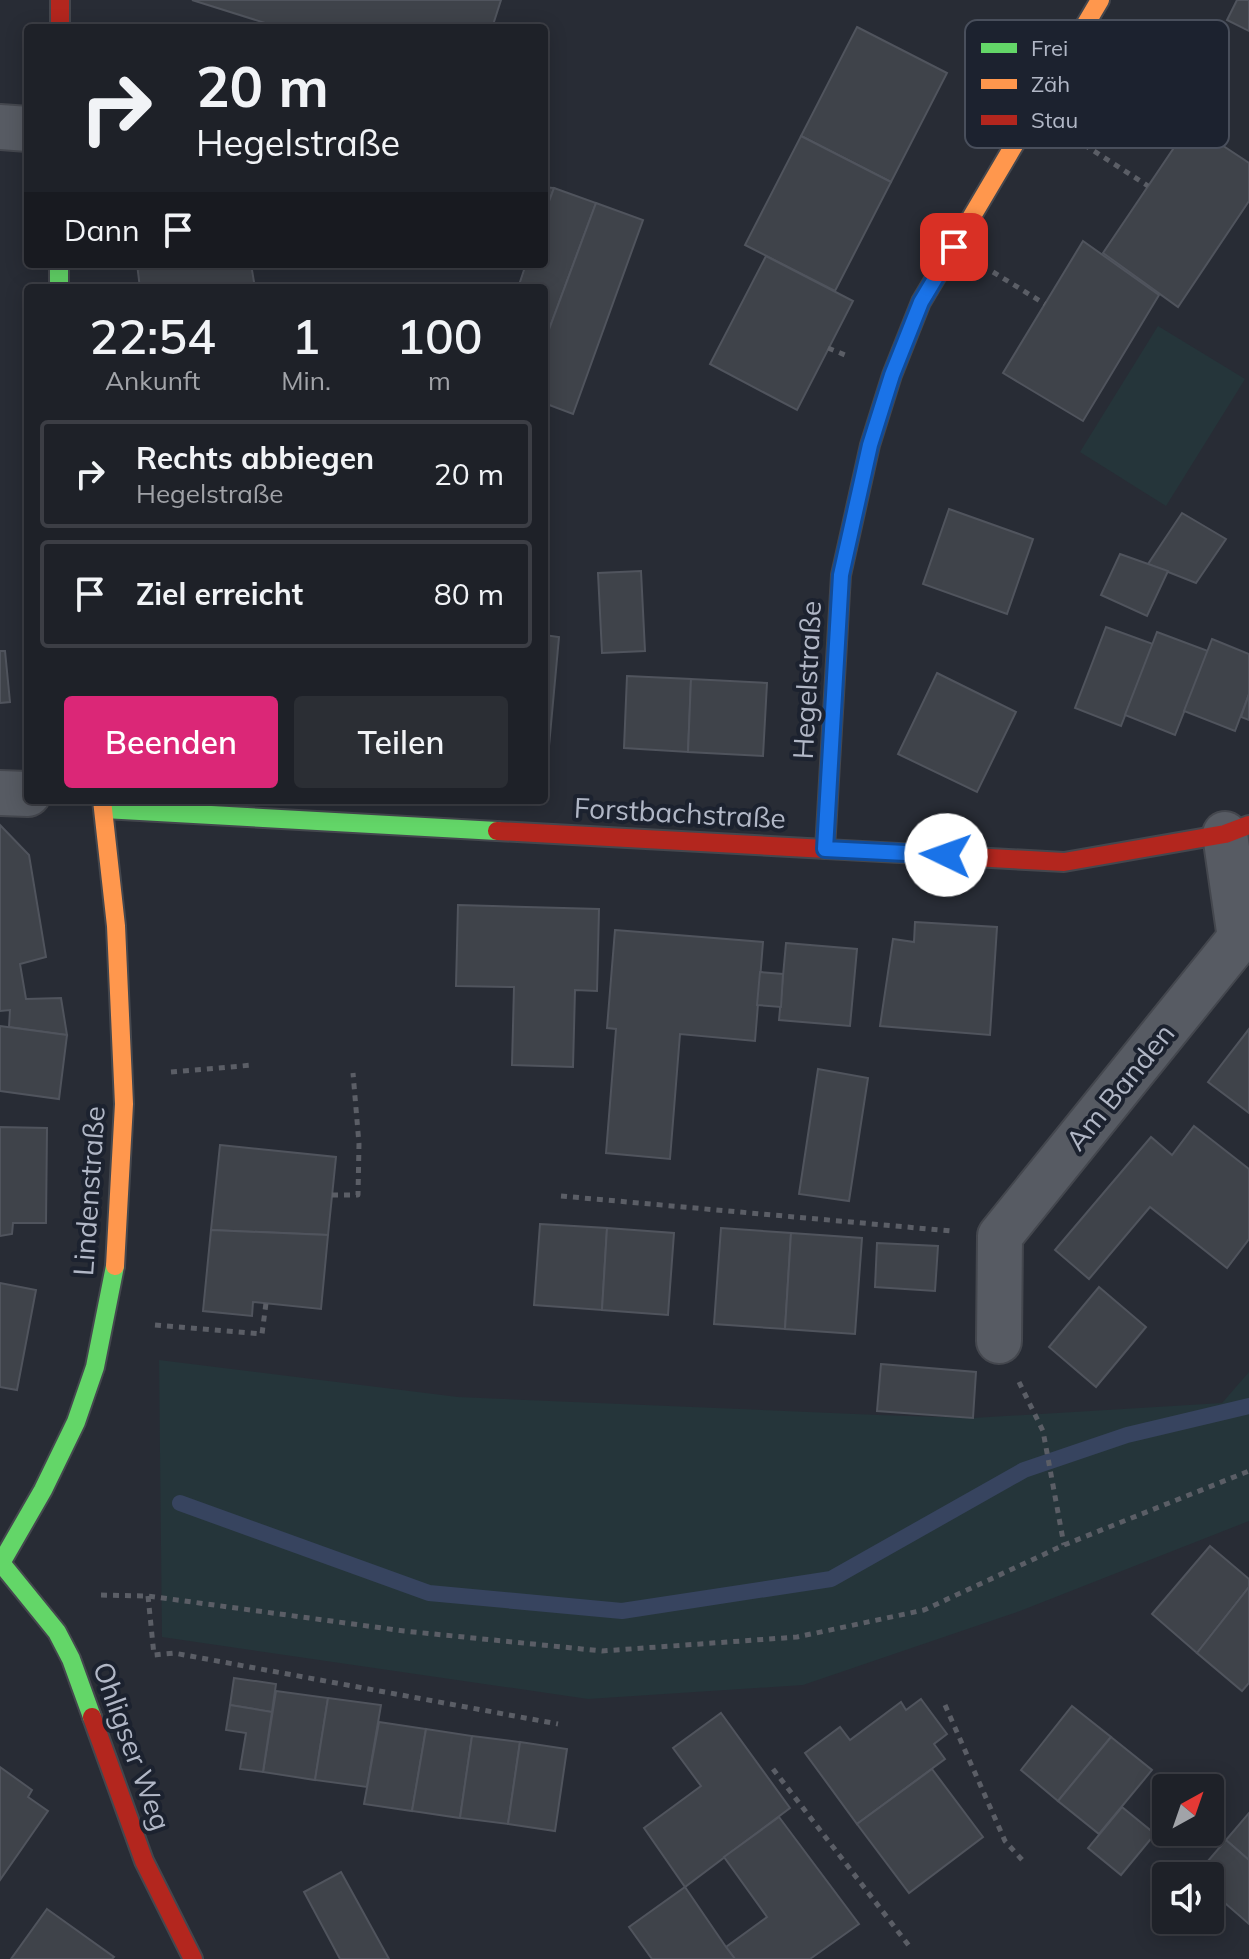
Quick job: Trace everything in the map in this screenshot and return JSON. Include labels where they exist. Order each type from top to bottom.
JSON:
[{"type":"street","points":[[60,0],[60,24]]},
{"type":"street","name":"Hegelstraße","points":[[1088,20],[1100,0]]},
{"type":"street","points":[[0,127],[24,129]]},
{"type":"street","name":"Hegelstraße","points":[[825,849],[841,575],[870,445],[892,375],[921,302],[1012,148]]},
{"type":"street","points":[[0,793],[24,794]]},
{"type":"street","name":"Forstbachstraße","points":[[103,804],[1064,862],[1237,829]]},
{"type":"street","name":"Lindenstraße","points":[[0,1563],[43,1490],[76,1422],[95,1367],[114,1278],[124,1104],[116,926],[103,804]]},
{"type":"street","name":"Am Banden","points":[[1000,1236],[1240,938],[1237,829]]},
{"type":"street","points":[[999,1341],[1000,1236]]},
{"type":"street","name":"Ohligser Weg","points":[[0,1563],[57,1632],[71,1659],[144,1861],[193,1959]]},
{"type":"path","points":[[1089,148],[1148,186]]},
{"type":"path","points":[[992,271],[1045,304]]},
{"type":"path","points":[[170,1072],[253,1065]]},
{"type":"path","points":[[332,1195],[358,1195],[359,1144],[353,1073]]},
{"type":"path","points":[[561,1196],[1000,1236]]},
{"type":"path","points":[[153,1325],[262,1334],[266,1303]]},
{"type":"path","points":[[1043,1431],[1064,1545]]},
{"type":"path","points":[[101,1595],[148,1596],[404,1631],[602,1651],[797,1637],[924,1610],[1064,1545],[1249,1472]]},
{"type":"path","points":[[148,1596],[154,1655],[174,1653],[558,1724]]},
{"type":"path","points":[[945,1705],[1005,1841],[1024,1862]]},
{"type":"path","points":[[773,1769],[910,1947]]},
{"type":"shaded area","points":[[1158,326],[1245,379],[1166,506],[1080,452]]},
{"type":"shaded area","points":[[159,1360],[458,1397],[973,1418],[1222,1403],[1249,1372],[1249,1521],[1020,1611],[803,1685],[588,1699],[162,1637]]},
{"type":"building","points":[[192,0],[501,0],[493,24],[268,24]]},
{"type":"building","points":[[1237,0],[1249,0],[1249,31],[1227,20]]},
{"type":"building","points":[[857,27],[947,73],[891,182],[801,136]]},
{"type":"building","points":[[801,136],[891,182],[835,291],[745,245]]},
{"type":"building","points":[[1174,148],[1226,148],[1249,163],[1249,201],[1178,307],[1103,253]]},
{"type":"building","points":[[548,187],[554,188],[548,204]]},
{"type":"building","points":[[554,188],[596,203],[548,332],[548,284],[519,284],[525,268],[548,268],[548,204]]},
{"type":"building","points":[[596,203],[643,220],[573,414],[548,405],[548,332]]},
{"type":"building","points":[[1083,241],[1159,295],[1083,421],[1003,373]]},
{"type":"building","points":[[766,256],[853,301],[797,410],[710,364]]},
{"type":"building","points":[[138,268],[252,268],[254,284],[140,284]]},
{"type":"building","points":[[949,509],[1033,539],[1007,614],[923,584]]},
{"type":"building","points":[[1182,513],[1226,539],[1196,583],[1148,564]]},
{"type":"building","points":[[1120,554],[1168,571],[1147,616],[1101,595]]},
{"type":"building","points":[[641,571],[645,651],[602,653],[598,573]]},
{"type":"building","points":[[1106,627],[1153,644],[1121,726],[1075,708]]},
{"type":"building","points":[[1157,632],[1208,651],[1175,735],[1125,715]]},
{"type":"building","points":[[548,636],[559,637],[548,746]]},
{"type":"building","points":[[1212,639],[1249,654],[1249,694],[1235,731],[1184,711]]},
{"type":"building","points":[[0,651],[5,651],[10,702],[0,703]]},
{"type":"building","points":[[937,673],[1016,712],[977,792],[898,754]]},
{"type":"building","points":[[627,676],[691,679],[688,752],[624,748]]},
{"type":"building","points":[[691,679],[767,683],[763,756],[688,752]]},
{"type":"building","points":[[1249,694],[1249,720],[1241,717]]},
{"type":"building","points":[[0,825],[29,855],[46,957],[20,964],[26,999],[61,998],[67,1035],[9,1027],[10,1010],[0,1011]]},
{"type":"building","points":[[458,905],[599,909],[597,991],[575,990],[573,1067],[512,1065],[514,987],[456,986]]},
{"type":"building","points":[[915,922],[997,927],[990,1035],[880,1026],[893,939],[914,942]]},
{"type":"building","points":[[615,930],[763,942],[755,1041],[680,1034],[670,1159],[606,1153],[616,1029],[607,1028]]},
{"type":"building","points":[[786,943],[857,949],[850,1026],[779,1020]]},
{"type":"building","points":[[760,972],[783,974],[781,1007],[757,1005]]},
{"type":"building","points":[[0,1026],[67,1035],[59,1099],[0,1091]]},
{"type":"building","points":[[1249,1029],[1249,1113],[1208,1082]]},
{"type":"building","points":[[818,1069],[868,1078],[849,1201],[799,1194]]},
{"type":"building","points":[[1194,1126],[1249,1169],[1249,1239],[1227,1268],[1150,1207],[1089,1279],[1055,1250],[1151,1137],[1172,1155]]},
{"type":"building","points":[[0,1127],[47,1128],[46,1223],[13,1223],[12,1234],[0,1236]]},
{"type":"building","points":[[220,1145],[336,1157],[328,1235],[211,1230]]},
{"type":"building","points":[[540,1224],[607,1228],[602,1310],[534,1305]]},
{"type":"building","points":[[607,1228],[674,1233],[668,1315],[602,1310]]},
{"type":"building","points":[[721,1228],[791,1233],[785,1329],[714,1324]]},
{"type":"building","points":[[211,1230],[328,1235],[321,1309],[253,1302],[252,1316],[203,1311]]},
{"type":"building","points":[[791,1233],[862,1238],[855,1334],[785,1329]]},
{"type":"building","points":[[877,1243],[938,1246],[935,1291],[875,1287]]},
{"type":"building","points":[[0,1283],[36,1290],[17,1390],[0,1387]]},
{"type":"building","points":[[1099,1287],[1146,1327],[1096,1387],[1049,1347]]},
{"type":"building","points":[[881,1364],[976,1372],[973,1418],[877,1411]]},
{"type":"building","points":[[1210,1546],[1249,1579],[1249,1587],[1197,1653],[1152,1614]]},
{"type":"building","points":[[1249,1587],[1249,1683],[1242,1691],[1197,1653]]},
{"type":"building","points":[[234,1678],[276,1684],[272,1712],[230,1705]]},
{"type":"building","points":[[276,1691],[328,1698],[315,1780],[263,1772]]},
{"type":"building","points":[[328,1698],[381,1705],[367,1787],[315,1780]]},
{"type":"building","points":[[921,1699],[947,1734],[934,1744],[945,1759],[857,1824],[805,1753],[840,1727],[850,1740],[901,1702],[906,1710]]},
{"type":"building","points":[[230,1705],[272,1712],[263,1772],[240,1769],[246,1733],[226,1730]]},
{"type":"building","points":[[1072,1706],[1111,1737],[1058,1801],[1021,1770]]},
{"type":"building","points":[[721,1713],[790,1808],[685,1887],[644,1828],[701,1786],[673,1748]]},
{"type":"building","points":[[379,1722],[426,1729],[412,1811],[364,1804]]},
{"type":"building","points":[[426,1729],[472,1736],[460,1818],[412,1811]]},
{"type":"building","points":[[472,1736],[520,1742],[508,1824],[460,1818]]},
{"type":"building","points":[[1111,1737],[1152,1770],[1099,1834],[1058,1801]]},
{"type":"building","points":[[520,1742],[567,1749],[555,1831],[508,1824]]},
{"type":"building","points":[[0,1767],[32,1790],[28,1797],[48,1811],[0,1880]]},
{"type":"building","points":[[932,1769],[983,1837],[909,1893],[857,1824]]},
{"type":"building","points":[[1122,1807],[1152,1832],[1152,1838],[1121,1875],[1088,1848]]},
{"type":"building","points":[[1249,1813],[1249,1860],[1226,1840]]},
{"type":"building","points":[[779,1817],[859,1924],[810,1959],[735,1959],[726,1947],[767,1917],[724,1857]]},
{"type":"building","points":[[1226,1840],[1249,1860],[1249,1924],[1224,1902],[1224,1862],[1207,1862]]},
{"type":"building","points":[[341,1872],[389,1959],[340,1959],[304,1892]]},
{"type":"building","points":[[685,1887],[735,1959],[652,1959],[629,1927]]},
{"type":"building","points":[[47,1909],[114,1957],[11,1959]]},
{"type":"waterway","points":[[180,1503],[429,1593],[622,1611],[831,1579],[1024,1470],[1127,1435],[1249,1406]]},
{"type":"traffic: fast","points":[[59,268],[59,284]]},
{"type":"traffic: fast","points":[[104,809],[497,831]]},
{"type":"traffic: fast","points":[[92,1717],[71,1659],[57,1632],[1,1563],[43,1490],[76,1422],[95,1367],[115,1266]]},
{"type":"traffic: slow","points":[[1088,20],[1100,0]]},
{"type":"traffic: slow","points":[[949,255],[1012,148]]},
{"type":"traffic: slow","points":[[102,804],[116,926],[124,1104],[115,1266]]},
{"type":"traffic: jam","points":[[60,0],[60,24]]},
{"type":"traffic: jam","points":[[825,849],[841,575],[870,445],[892,375],[921,302],[949,255]]},
{"type":"traffic: jam","points":[[497,831],[1064,862],[1225,834],[1249,825]]},
{"type":"traffic: jam","points":[[92,1717],[144,1861],[193,1959]]},
{"type":"route","points":[[946,855],[825,849],[841,575],[870,445],[892,375],[921,302],[954,247]]}]
